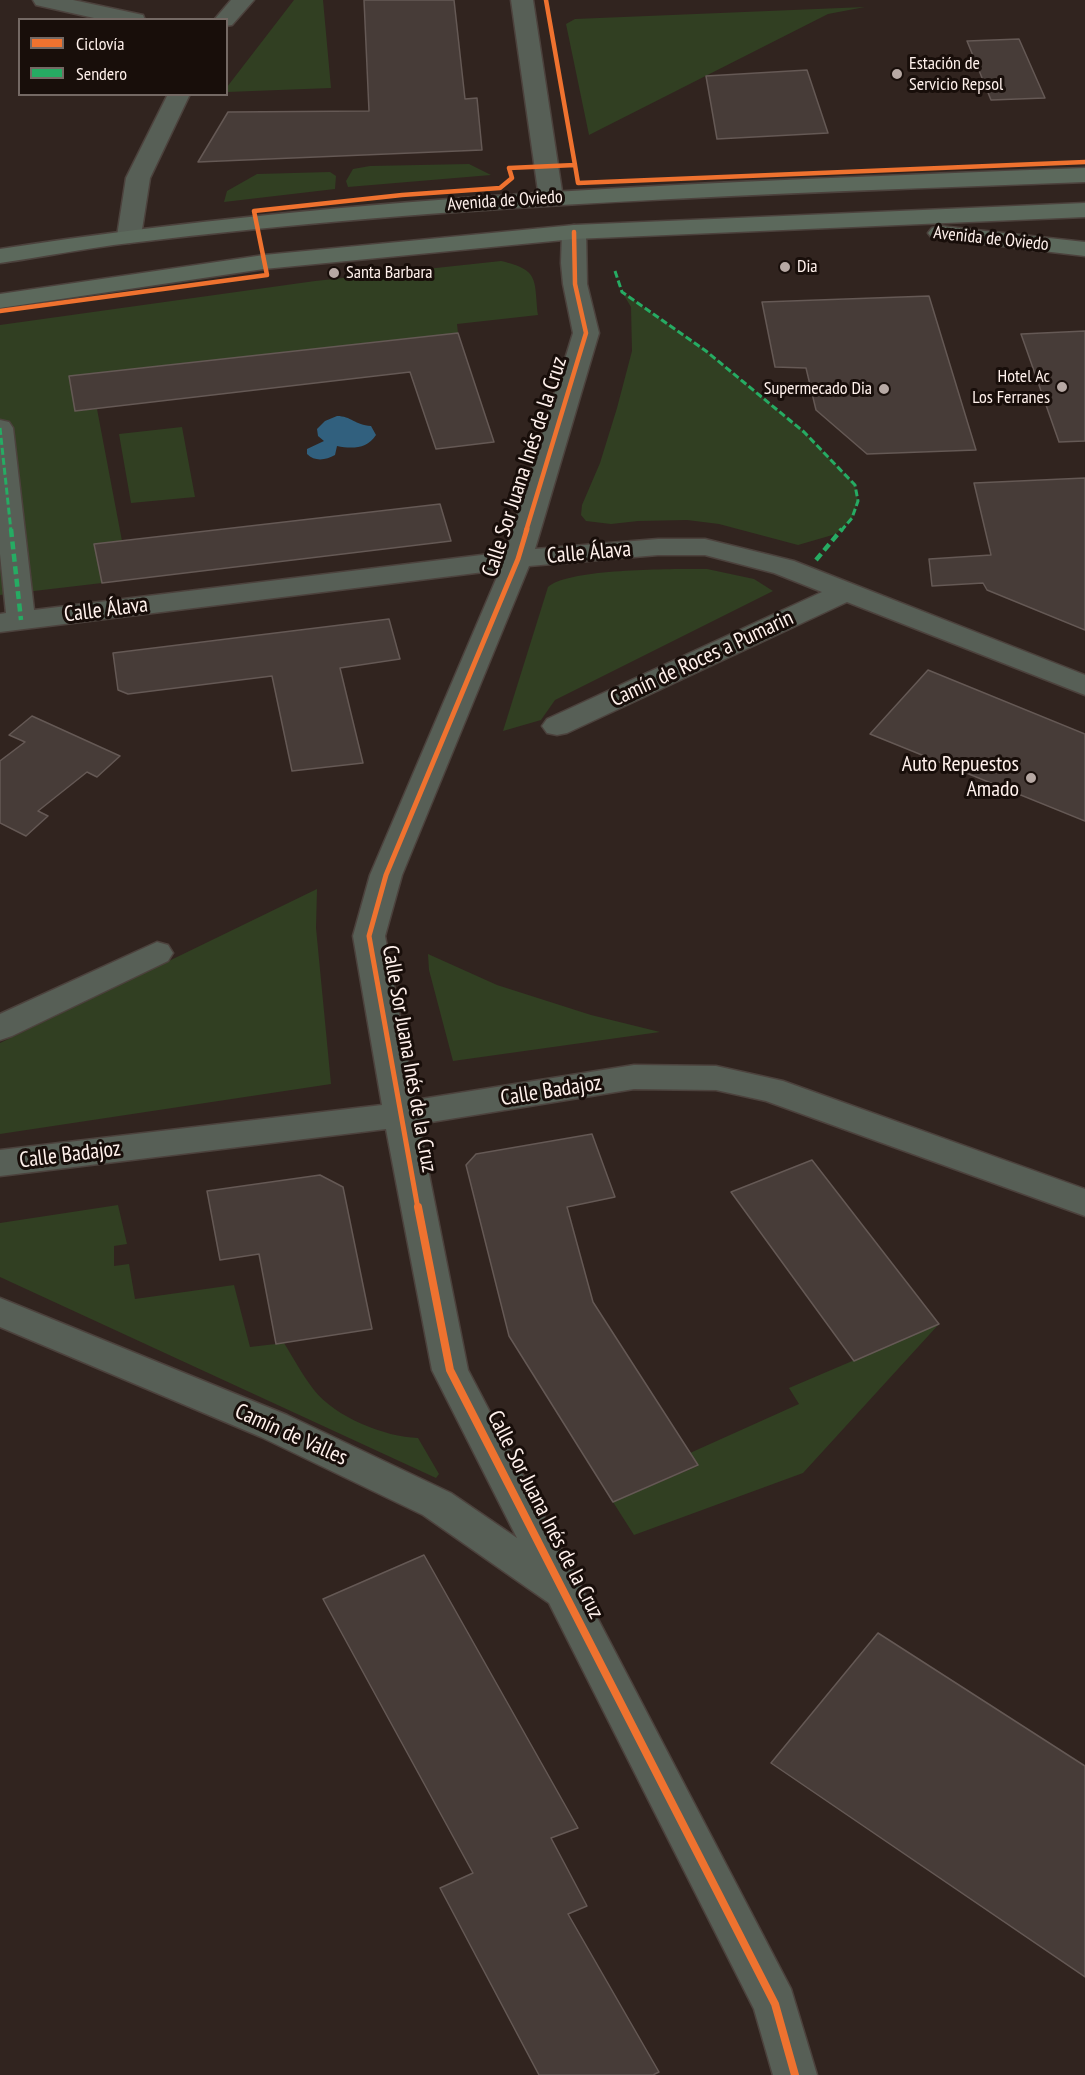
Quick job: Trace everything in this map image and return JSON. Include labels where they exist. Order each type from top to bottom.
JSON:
[{"type":"main road","name":"Avenida de Oviedo","points":[[0,256],[129,236],[441,205],[1085,174]]},
{"type":"main road","name":"Avenida de Oviedo","points":[[0,301],[264,262],[574,231],[1085,210]]},
{"type":"main road","name":"Avenida de Oviedo","points":[[825,221],[1085,249]]},
{"type":"street","points":[[44,0],[126,18]]},
{"type":"street","points":[[226,18],[243,0]]},
{"type":"street","points":[[522,0],[551,198]]},
{"type":"street","points":[[129,236],[138,178],[178,96]]},
{"type":"street","name":"Calle Sor Juana Inés de la Cruz","points":[[574,231],[575,284],[586,333],[518,559],[386,875],[369,936],[400,1115],[450,1370],[775,2004],[795,2075]]},
{"type":"street","points":[[0,428],[11,621]]},
{"type":"street","name":"Calle Álava","points":[[11,621],[518,559],[658,546],[705,547],[784,567],[1085,686]]},
{"type":"street","name":"Camín de Roces a Pumarin","points":[[557,726],[847,591]]},
{"type":"street","points":[[0,1028],[158,953]]},
{"type":"street","name":"Calle Badajoz","points":[[0,1163],[400,1115],[634,1077],[717,1078],[771,1090],[1085,1203]]},
{"type":"street","name":"Camín de Valles","points":[[0,1312],[274,1426],[437,1504],[563,1591]]},
{"type":"green space","points":[[294,0],[323,0],[331,88],[228,92],[228,86]]},
{"type":"green space","points":[[865,7],[828,14],[589,135],[566,24],[575,19]]},
{"type":"green space","points":[[469,164],[491,175],[348,187],[346,181],[353,169],[370,166]]},
{"type":"green space","points":[[330,172],[336,176],[335,189],[224,202],[227,191],[257,174]]},
{"type":"green space","points":[[501,261],[523,268],[533,278],[538,315],[457,324],[458,333],[70,376],[75,411],[97,409],[122,541],[94,544],[102,583],[0,595],[0,325],[315,281]]},
{"type":"green space","points":[[622,292],[706,351],[804,432],[855,485],[858,501],[852,518],[836,534],[798,545],[719,524],[687,520],[611,524],[586,521],[581,515],[582,505],[600,463],[632,351],[631,307]]},
{"type":"green space","points":[[182,427],[195,497],[131,503],[119,434]]},
{"type":"green space","points":[[707,569],[754,579],[773,591],[555,700],[541,720],[503,731],[548,587],[577,576],[599,573]]},
{"type":"green space","points":[[317,889],[316,928],[331,1084],[0,1134],[0,1043]]},
{"type":"green space","points":[[428,954],[497,985],[591,1015],[660,1032],[453,1061],[429,970]]},
{"type":"green space","points":[[118,1205],[127,1244],[114,1246],[114,1266],[129,1264],[135,1299],[234,1285],[250,1347],[284,1343],[314,1390],[334,1409],[376,1429],[418,1438],[439,1474],[436,1478],[0,1277],[0,1223]]},
{"type":"green space","points":[[939,1324],[803,1473],[634,1535],[613,1502],[698,1466],[690,1453],[799,1404],[789,1388]]},
{"type":"water","points":[[337,416],[371,426],[376,435],[368,443],[359,447],[337,446],[335,455],[328,458],[310,457],[307,449],[324,441],[318,436],[317,429],[325,421]]},
{"type":"building","points":[[364,0],[454,0],[465,99],[477,98],[482,150],[198,162],[228,112],[369,111]]},
{"type":"building","points":[[1019,39],[1045,98],[991,100],[967,41]]},
{"type":"building","points":[[807,70],[828,133],[717,139],[706,76]]},
{"type":"building","name":"Supermecado Dia","points":[[929,296],[976,450],[867,454],[816,410],[806,368],[775,367],[762,302]]},
{"type":"building","name":"Hotel Ac Los Ferranes","points":[[1085,331],[1085,441],[1059,442],[1021,334]]},
{"type":"building","points":[[458,333],[494,442],[436,449],[410,372],[75,411],[69,376]]},
{"type":"building","points":[[1085,478],[1085,630],[987,590],[983,583],[932,586],[929,559],[991,555],[974,483]]},
{"type":"building","points":[[440,504],[451,541],[102,583],[94,544]]},
{"type":"building","points":[[389,619],[400,659],[340,668],[363,763],[292,771],[272,676],[128,694],[118,690],[113,653]]},
{"type":"building","name":"Auto Repuestos Amado","points":[[928,670],[1085,734],[1085,821],[870,734]]},
{"type":"building","points":[[32,716],[120,756],[97,777],[87,772],[38,811],[48,816],[26,836],[0,823],[0,761],[25,742],[9,735]]},
{"type":"building","points":[[592,1134],[615,1197],[567,1207],[593,1302],[698,1465],[613,1502],[509,1336],[466,1165],[476,1154]]},
{"type":"building","points":[[812,1160],[939,1324],[854,1361],[731,1192]]},
{"type":"building","points":[[320,1175],[343,1187],[372,1329],[276,1344],[259,1254],[220,1260],[207,1191]]},
{"type":"building","points":[[424,1555],[578,1828],[551,1838],[587,1906],[568,1914],[659,2072],[653,2075],[539,2075],[440,1888],[473,1873],[323,1599]]},
{"type":"building","points":[[878,1633],[1085,1766],[1085,1977],[771,1763]]},
{"type":"marked path","points":[[615,271],[622,292],[706,351],[804,432],[855,485],[858,501],[852,518],[816,560]]},
{"type":"marked path","points":[[0,428],[21,620]]},
{"type":"cycle path","points":[[546,0],[575,165]]},
{"type":"cycle path","points":[[0,311],[267,275],[254,211],[402,195],[500,188],[512,178],[509,168],[575,165],[578,183],[1085,162]]},
{"type":"cycle path","points":[[574,232],[575,284],[586,333],[518,559],[386,875],[369,936],[412,1178],[450,1370],[775,2004],[795,2075]]},
{"type":"place","name":"Estación de Servicio Repsol","points":[[897,74]]},
{"type":"place","name":"Dia","points":[[785,267]]},
{"type":"place","name":"Santa Barbara","points":[[334,273]]},
{"type":"place","name":"Hotel Ac Los Ferranes","points":[[1062,387]]},
{"type":"place","name":"Supermecado Dia","points":[[884,389]]},
{"type":"place","name":"Auto Repuestos Amado","points":[[1031,778]]}]
